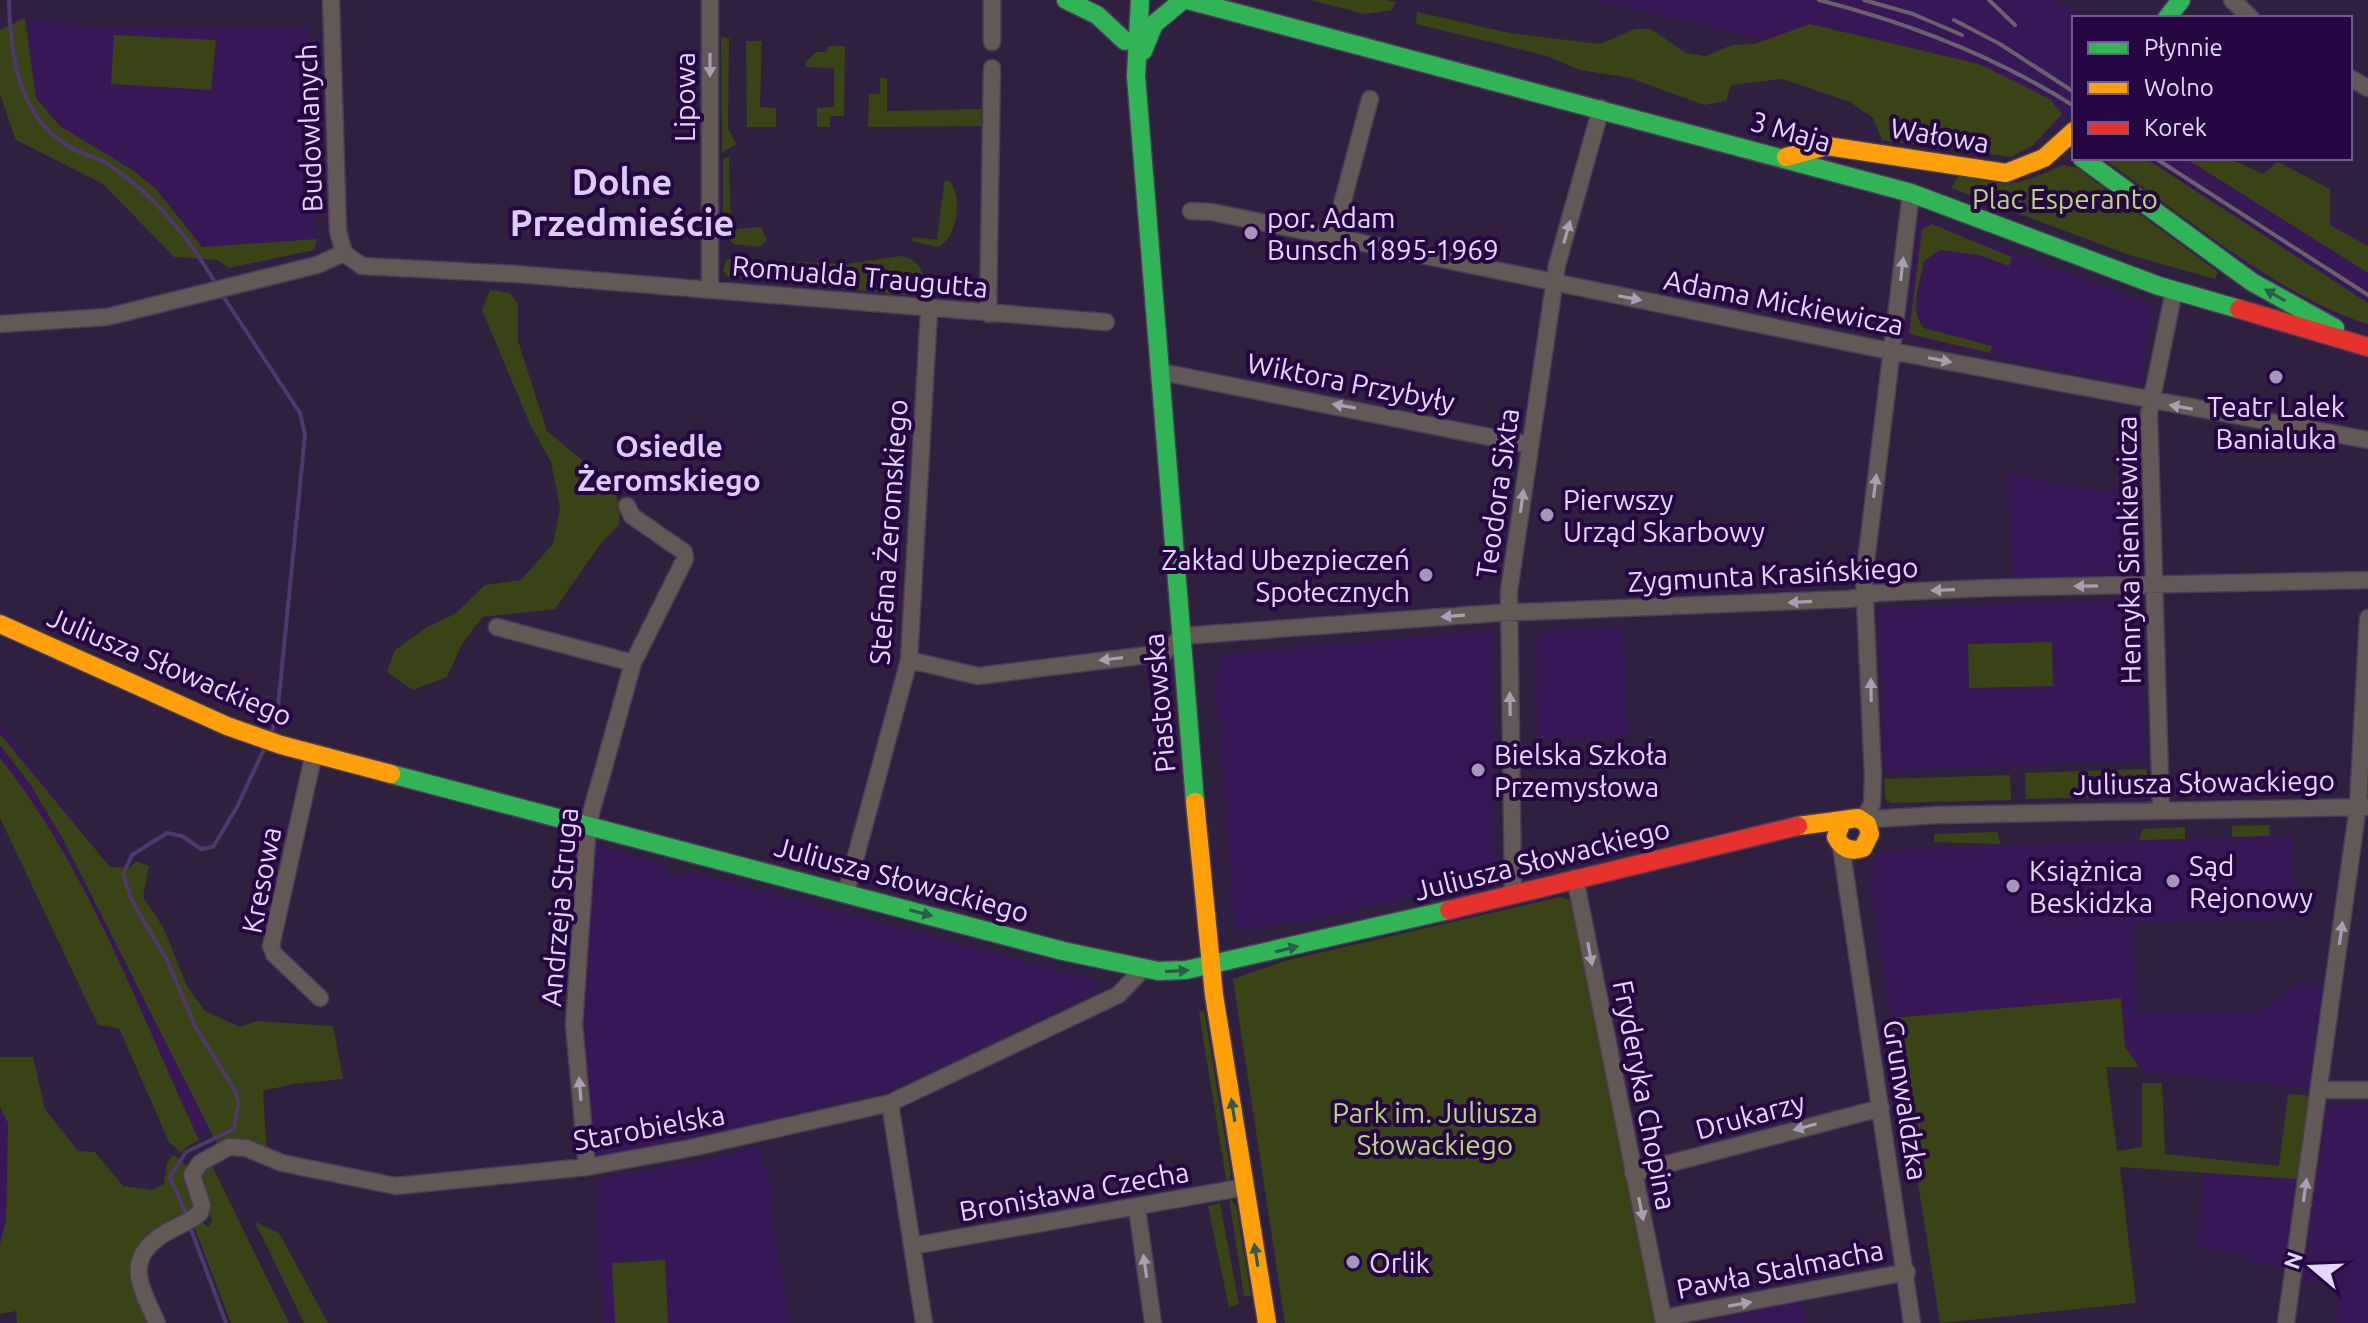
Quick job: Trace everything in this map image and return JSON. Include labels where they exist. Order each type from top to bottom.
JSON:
[{"type":"street","name":"Budowlanych","points":[[331,0],[338,231],[344,253]]},
{"type":"street","name":"Lipowa","points":[[710,0],[710,289]]},
{"type":"street","points":[[992,0],[992,42]]},
{"type":"street","points":[[1066,0],[1097,15],[1125,41]]},
{"type":"street","name":"Piastowska","points":[[1136,76],[1125,41],[1138,0]]},
{"type":"street","name":"Piastowska","points":[[1138,0],[1136,76],[1211,966],[1267,1323]]},
{"type":"street","points":[[1136,76],[1149,32],[1186,0]]},
{"type":"street","name":"3 Maja","points":[[1186,0],[1911,193],[2174,291],[2368,346]]},
{"type":"street","points":[[2166,16],[2181,0]]},
{"type":"street","points":[[2232,0],[2249,16]]},
{"type":"street","points":[[988,314],[992,68]]},
{"type":"street","points":[[1333,238],[1370,99]]},
{"type":"street","name":"Teodora Sixta","points":[[1505,896],[1508,613],[1554,283],[1601,108]]},
{"type":"street","name":"Wałowa","points":[[1785,157],[1827,146],[2006,173],[2035,165],[2071,141]]},
{"type":"street","points":[[2085,160],[2252,282],[2368,346]]},
{"type":"street","points":[[1844,839],[1867,844],[1872,794],[1871,678],[1865,596],[1890,350],[1911,193]]},
{"type":"street","name":"Adama Mickiewicza","points":[[1191,211],[1212,212],[2150,401],[2368,440]]},
{"type":"street","points":[[0,324],[107,317],[317,265],[344,253]]},
{"type":"street","name":"Romualda Traugutta","points":[[344,253],[362,266],[710,289],[929,311],[1106,322]]},
{"type":"street","name":"Henryka Sienkiewicza","points":[[2161,809],[2150,401],[2174,291]]},
{"type":"street","name":"Stefana Żeromskiego","points":[[846,893],[909,660],[929,311]]},
{"type":"street","name":"Wiktora Przybyły","points":[[1161,372],[1530,445]]},
{"type":"street","name":"Andrzeja Struga","points":[[587,1167],[574,1024],[588,824],[633,663],[685,559],[684,552],[632,516],[627,506]]},
{"type":"street","name":"Zygmunta Krasińskiego","points":[[1182,636],[1508,613],[1781,603],[1987,588],[2154,587],[2368,580]]},
{"type":"street","points":[[2286,1323],[2363,807],[2368,618]]},
{"type":"street","name":"Juliusza Słowackiego","points":[[0,624],[253,736],[281,745],[1142,970],[1171,971],[1211,966],[1811,824],[1844,839],[1853,817],[1867,826]]},
{"type":"street","points":[[497,627],[633,663]]},
{"type":"street","points":[[909,660],[978,676],[1164,653],[1182,636]]},
{"type":"street","name":"Kresowa","points":[[314,753],[271,946],[274,954],[320,998]]},
{"type":"street","points":[[1872,794],[1879,804],[1897,817]]},
{"type":"street","name":"Juliusza Słowackiego","points":[[1897,817],[2363,807]]},
{"type":"street","points":[[1867,826],[1897,817]]},
{"type":"street","name":"Grunwaldzka","points":[[1844,839],[1846,886],[1907,1272],[1912,1323]]},
{"type":"street","name":"Fryderyka Chopina","points":[[1575,878],[1664,1320]]},
{"type":"street","name":"Starobielska","points":[[157,1323],[141,1286],[138,1264],[149,1245],[202,1209],[193,1185],[195,1168],[229,1147],[246,1148],[282,1163],[396,1186],[587,1167],[890,1103],[1118,995],[1142,970]]},
{"type":"street","points":[[2319,1090],[2368,1090]]},
{"type":"street","points":[[890,1103],[924,1323]]},
{"type":"street","name":"Drukarzy","points":[[1633,1173],[1881,1108]]},
{"type":"street","name":"Bronisława Czecha","points":[[912,1246],[1245,1187]]},
{"type":"street","points":[[1137,1208],[1153,1323]]},
{"type":"street","name":"Pawła Stalmacha","points":[[1664,1320],[1907,1272]]},
{"type":"shaded area","points":[[1594,0],[2056,0],[2084,16],[2072,16],[2072,112],[2063,123],[2006,153],[1781,43]]},
{"type":"shaded area","points":[[25,18],[97,28],[309,28],[317,239],[202,247],[157,190],[134,171],[60,126],[36,98]]},
{"type":"shaded area","points":[[2105,160],[2233,160],[2368,242],[2368,326],[2305,308]]},
{"type":"shaded area","points":[[1923,218],[2154,305],[2141,385],[1905,339],[1918,226]]},
{"type":"shaded area","points":[[2007,473],[2075,487],[2138,493],[2137,572],[2013,579]]},
{"type":"shaded area","points":[[2138,599],[2146,761],[1885,771],[1879,609]]},
{"type":"shaded area","points":[[1624,628],[1629,737],[1538,739],[1536,647],[1541,636],[1550,631]]},
{"type":"shaded area","name":"Bielska Szkoła Przemysłowa","points":[[1492,630],[1495,877],[1317,920],[1235,930],[1215,673],[1221,655]]},
{"type":"shaded area","points":[[0,724],[105,861],[226,1121],[180,1144],[0,787]]},
{"type":"shaded area","points":[[2293,835],[2295,918],[2134,923],[2136,1013],[2261,1011],[2298,982],[2325,987],[2312,1089],[2146,1072],[2130,1059],[2125,1047],[2121,999],[1892,1018],[1869,878],[1878,856],[1888,850]]},
{"type":"shaded area","points":[[594,845],[666,865],[667,873],[680,877],[691,872],[1095,980],[1098,985],[1095,992],[893,1089],[727,1130],[594,1156],[583,1062]]},
{"type":"shaded area","points":[[2368,1102],[2368,1323],[2335,1323],[2340,1286],[2302,1281],[2312,1208],[2327,1108]]},
{"type":"shaded area","points":[[0,1107],[8,1123],[6,1221],[0,1244]]},
{"type":"shaded area","points":[[760,1146],[774,1195],[770,1203],[791,1323],[604,1323],[596,1212],[598,1179],[694,1162]]},
{"type":"shaded area","points":[[2204,1173],[2298,1179],[2286,1268],[2243,1261],[2244,1254],[2196,1247]]},
{"type":"shaded area","points":[[1802,1301],[1806,1323],[1698,1323],[1742,1314]]},
{"type":"green space","points":[[1310,0],[1396,2],[1392,10],[1365,14]]},
{"type":"green space","points":[[1417,12],[1510,33],[1600,44],[1635,29],[1651,29],[1686,53],[1705,56],[1732,45],[1754,44],[1810,24],[1979,64],[2050,99],[2062,114],[2033,145],[2011,157],[1882,140],[1873,118],[1850,102],[1783,79],[1731,85],[1726,101],[1704,105],[1630,78],[1580,70],[1547,56],[1416,24]]},
{"type":"green space","points":[[25,18],[36,98],[60,126],[134,171],[157,190],[202,247],[317,239],[314,250],[229,268],[218,260],[174,257],[103,184],[16,140],[0,94],[0,30]]},
{"type":"green space","points":[[114,35],[216,40],[211,90],[111,84]]},
{"type":"green space","points":[[721,37],[729,38],[728,128],[736,144],[722,153]]},
{"type":"green space","points":[[746,41],[762,41],[760,107],[776,108],[776,127],[747,127]]},
{"type":"green space","points":[[828,46],[845,46],[844,116],[830,116],[830,127],[817,127],[817,108],[834,107],[834,68],[806,67],[806,62],[816,52],[827,52]]},
{"type":"green space","points":[[880,78],[887,78],[887,111],[981,109],[982,126],[868,127],[869,94],[880,94]]},
{"type":"green space","points":[[729,157],[731,228],[723,233],[723,158]]},
{"type":"green space","points":[[2105,160],[2148,160],[2368,303],[2368,324],[2301,295],[2196,227]]},
{"type":"green space","points":[[2188,160],[2232,160],[2263,174],[2278,162],[2330,189],[2330,225],[2368,246],[2368,273]]},
{"type":"green space","name":"Plac Esperanto","points":[[2063,165],[2077,168],[2218,272],[2215,279],[2129,255],[1951,188],[1959,175],[2013,183]]},
{"type":"green space","points":[[949,180],[957,206],[950,235],[938,247],[911,241],[912,237],[937,240],[944,182]]},
{"type":"green space","points":[[1932,224],[2012,257],[2009,266],[1979,255],[1940,250],[1924,261],[1918,287],[1917,313],[1924,328],[1992,346],[1990,353],[1909,334],[1922,229]]},
{"type":"green space","points":[[761,227],[767,240],[760,247],[733,244],[729,239],[737,229]]},
{"type":"green space","points":[[901,256],[916,263],[924,278],[915,296],[735,278],[727,276],[723,270],[727,259],[846,264]]},
{"type":"green space","points":[[490,290],[510,293],[518,304],[518,341],[547,431],[613,486],[620,508],[619,525],[601,543],[555,609],[483,617],[463,642],[447,677],[413,690],[387,672],[395,650],[427,627],[455,614],[485,585],[521,580],[553,544],[560,508],[551,462],[530,424],[482,310]]},
{"type":"green space","points":[[2052,642],[2053,686],[1969,688],[1968,644]]},
{"type":"green space","points":[[0,734],[110,867],[129,868],[136,861],[149,866],[143,897],[163,927],[187,986],[205,1011],[240,1027],[256,1021],[333,1026],[343,1079],[293,1084],[263,1091],[267,1153],[218,1146],[64,841],[30,784],[0,745]]},
{"type":"green space","points":[[0,758],[60,846],[133,993],[199,1140],[181,1153],[169,1142],[119,1028],[98,1025],[0,818]]},
{"type":"green space","points":[[2147,769],[2147,790],[2142,796],[2026,799],[2025,773]]},
{"type":"green space","points":[[2010,775],[2011,800],[1891,803],[1885,799],[1884,779]]},
{"type":"green space","points":[[2269,825],[2270,836],[2232,837],[2232,826]]},
{"type":"green space","points":[[2185,827],[2185,839],[2139,840],[2143,829]]},
{"type":"green space","points":[[1997,832],[2001,844],[1934,842],[1934,834]]},
{"type":"green space","name":"Park im. Juliusza Słowackiego","points":[[1561,897],[1572,901],[1655,1323],[1285,1323],[1233,979],[1288,960]]},
{"type":"green space","points":[[2121,998],[2125,1047],[2139,1067],[2106,1067],[2117,1151],[2142,1147],[2142,1083],[2162,1083],[2165,1154],[2279,1166],[2288,1094],[2311,1096],[2297,1179],[2120,1167],[2136,1303],[1940,1323],[1892,1018]]},
{"type":"green space","points":[[1204,1010],[1231,1175],[1227,1185],[1199,1012]]},
{"type":"green space","points":[[0,1057],[33,1057],[45,1109],[78,1151],[95,1152],[123,1186],[152,1190],[164,1184],[167,1162],[174,1155],[188,1167],[186,1178],[194,1208],[141,1250],[154,1323],[17,1323],[16,1311],[0,1314],[0,1244],[6,1221],[8,1123],[0,1107]]},
{"type":"green space","points":[[210,1162],[289,1323],[231,1323],[193,1224],[200,1220],[208,1227],[212,1221],[196,1176]]},
{"type":"green space","points":[[1229,1198],[1236,1205],[1251,1296],[1244,1296]]},
{"type":"green space","points":[[1220,1203],[1239,1304],[1229,1308],[1208,1206]]},
{"type":"green space","points":[[255,1222],[279,1233],[328,1323],[304,1323]]},
{"type":"green space","points":[[665,1260],[668,1323],[615,1323],[612,1263]]},
{"type":"waterway","points":[[9,0],[15,62],[20,82],[38,118],[68,146],[107,164],[143,191],[184,236],[217,286]]},
{"type":"waterway","points":[[221,293],[300,413],[305,435],[277,717],[271,733]]},
{"type":"waterway","points":[[187,1216],[170,1177],[186,1152],[234,1129],[238,1104],[236,1092],[196,1028],[167,960],[131,899],[123,874],[132,855],[167,833],[182,836],[201,849],[213,847],[237,807],[264,749]]},
{"type":"waterway","points":[[189,1224],[226,1323]]},
{"type":"railway","points":[[1819,0],[1886,19],[1951,43],[2072,105]]},
{"type":"railway","points":[[1864,0],[1913,14],[1962,35]]},
{"type":"railway","points":[[1989,0],[2015,25]]},
{"type":"railway","points":[[1954,20],[2000,44],[2072,91]]},
{"type":"railway","points":[[2158,160],[2368,295]]},
{"type":"traffic: fast","points":[[1066,0],[1097,15],[1125,41]]},
{"type":"traffic: fast","points":[[1140,0],[1136,76],[1195,802]]},
{"type":"traffic: fast","points":[[1143,51],[1154,24],[1183,0]]},
{"type":"traffic: fast","points":[[1188,0],[1911,193],[2159,286],[2239,309]]},
{"type":"traffic: fast","points":[[2169,16],[2181,0]]},
{"type":"traffic: fast","points":[[2085,160],[2252,282],[2335,328]]},
{"type":"traffic: fast","points":[[391,774],[1063,951],[1158,971],[1186,970],[1449,910]]},
{"type":"traffic: slow","points":[[1786,157],[1827,146],[2006,173],[2044,158],[2072,133]]},
{"type":"traffic: slow","points":[[0,624],[227,726],[281,745],[391,774]]},
{"type":"traffic: slow","points":[[1195,802],[1214,995],[1267,1323]]},
{"type":"traffic: slow","points":[[1798,826],[1858,818],[1867,824],[1870,834],[1863,848],[1847,848],[1838,841],[1836,837],[1842,821]]},
{"type":"traffic: jam","points":[[2239,309],[2368,347]]},
{"type":"traffic: jam","points":[[1449,910],[1798,826]]},
{"type":"place","name":"por. Adam Bunsch 1895-1969","points":[[1251,233]]},
{"type":"place","name":"Teatr Lalek Banialuka","points":[[2276,377]]},
{"type":"place","name":"Pierwszy Urząd Skarbowy","points":[[1547,515]]},
{"type":"place","name":"Zakład Ubezpieczeń Społecznych","points":[[1426,575]]},
{"type":"place","name":"Bielska Szkoła Przemysłowa","points":[[1478,770]]},
{"type":"place","name":"Sąd Rejonowy","points":[[2173,881]]},
{"type":"place","name":"Książnica Beskidzka","points":[[2013,886]]},
{"type":"place","name":"Orlik","points":[[1353,1262]]},
{"type":"district","name":"Dolne Przedmieście","points":[[622,202]]},
{"type":"district","name":"Osiedle Żeromskiego","points":[[669,463]]}]
